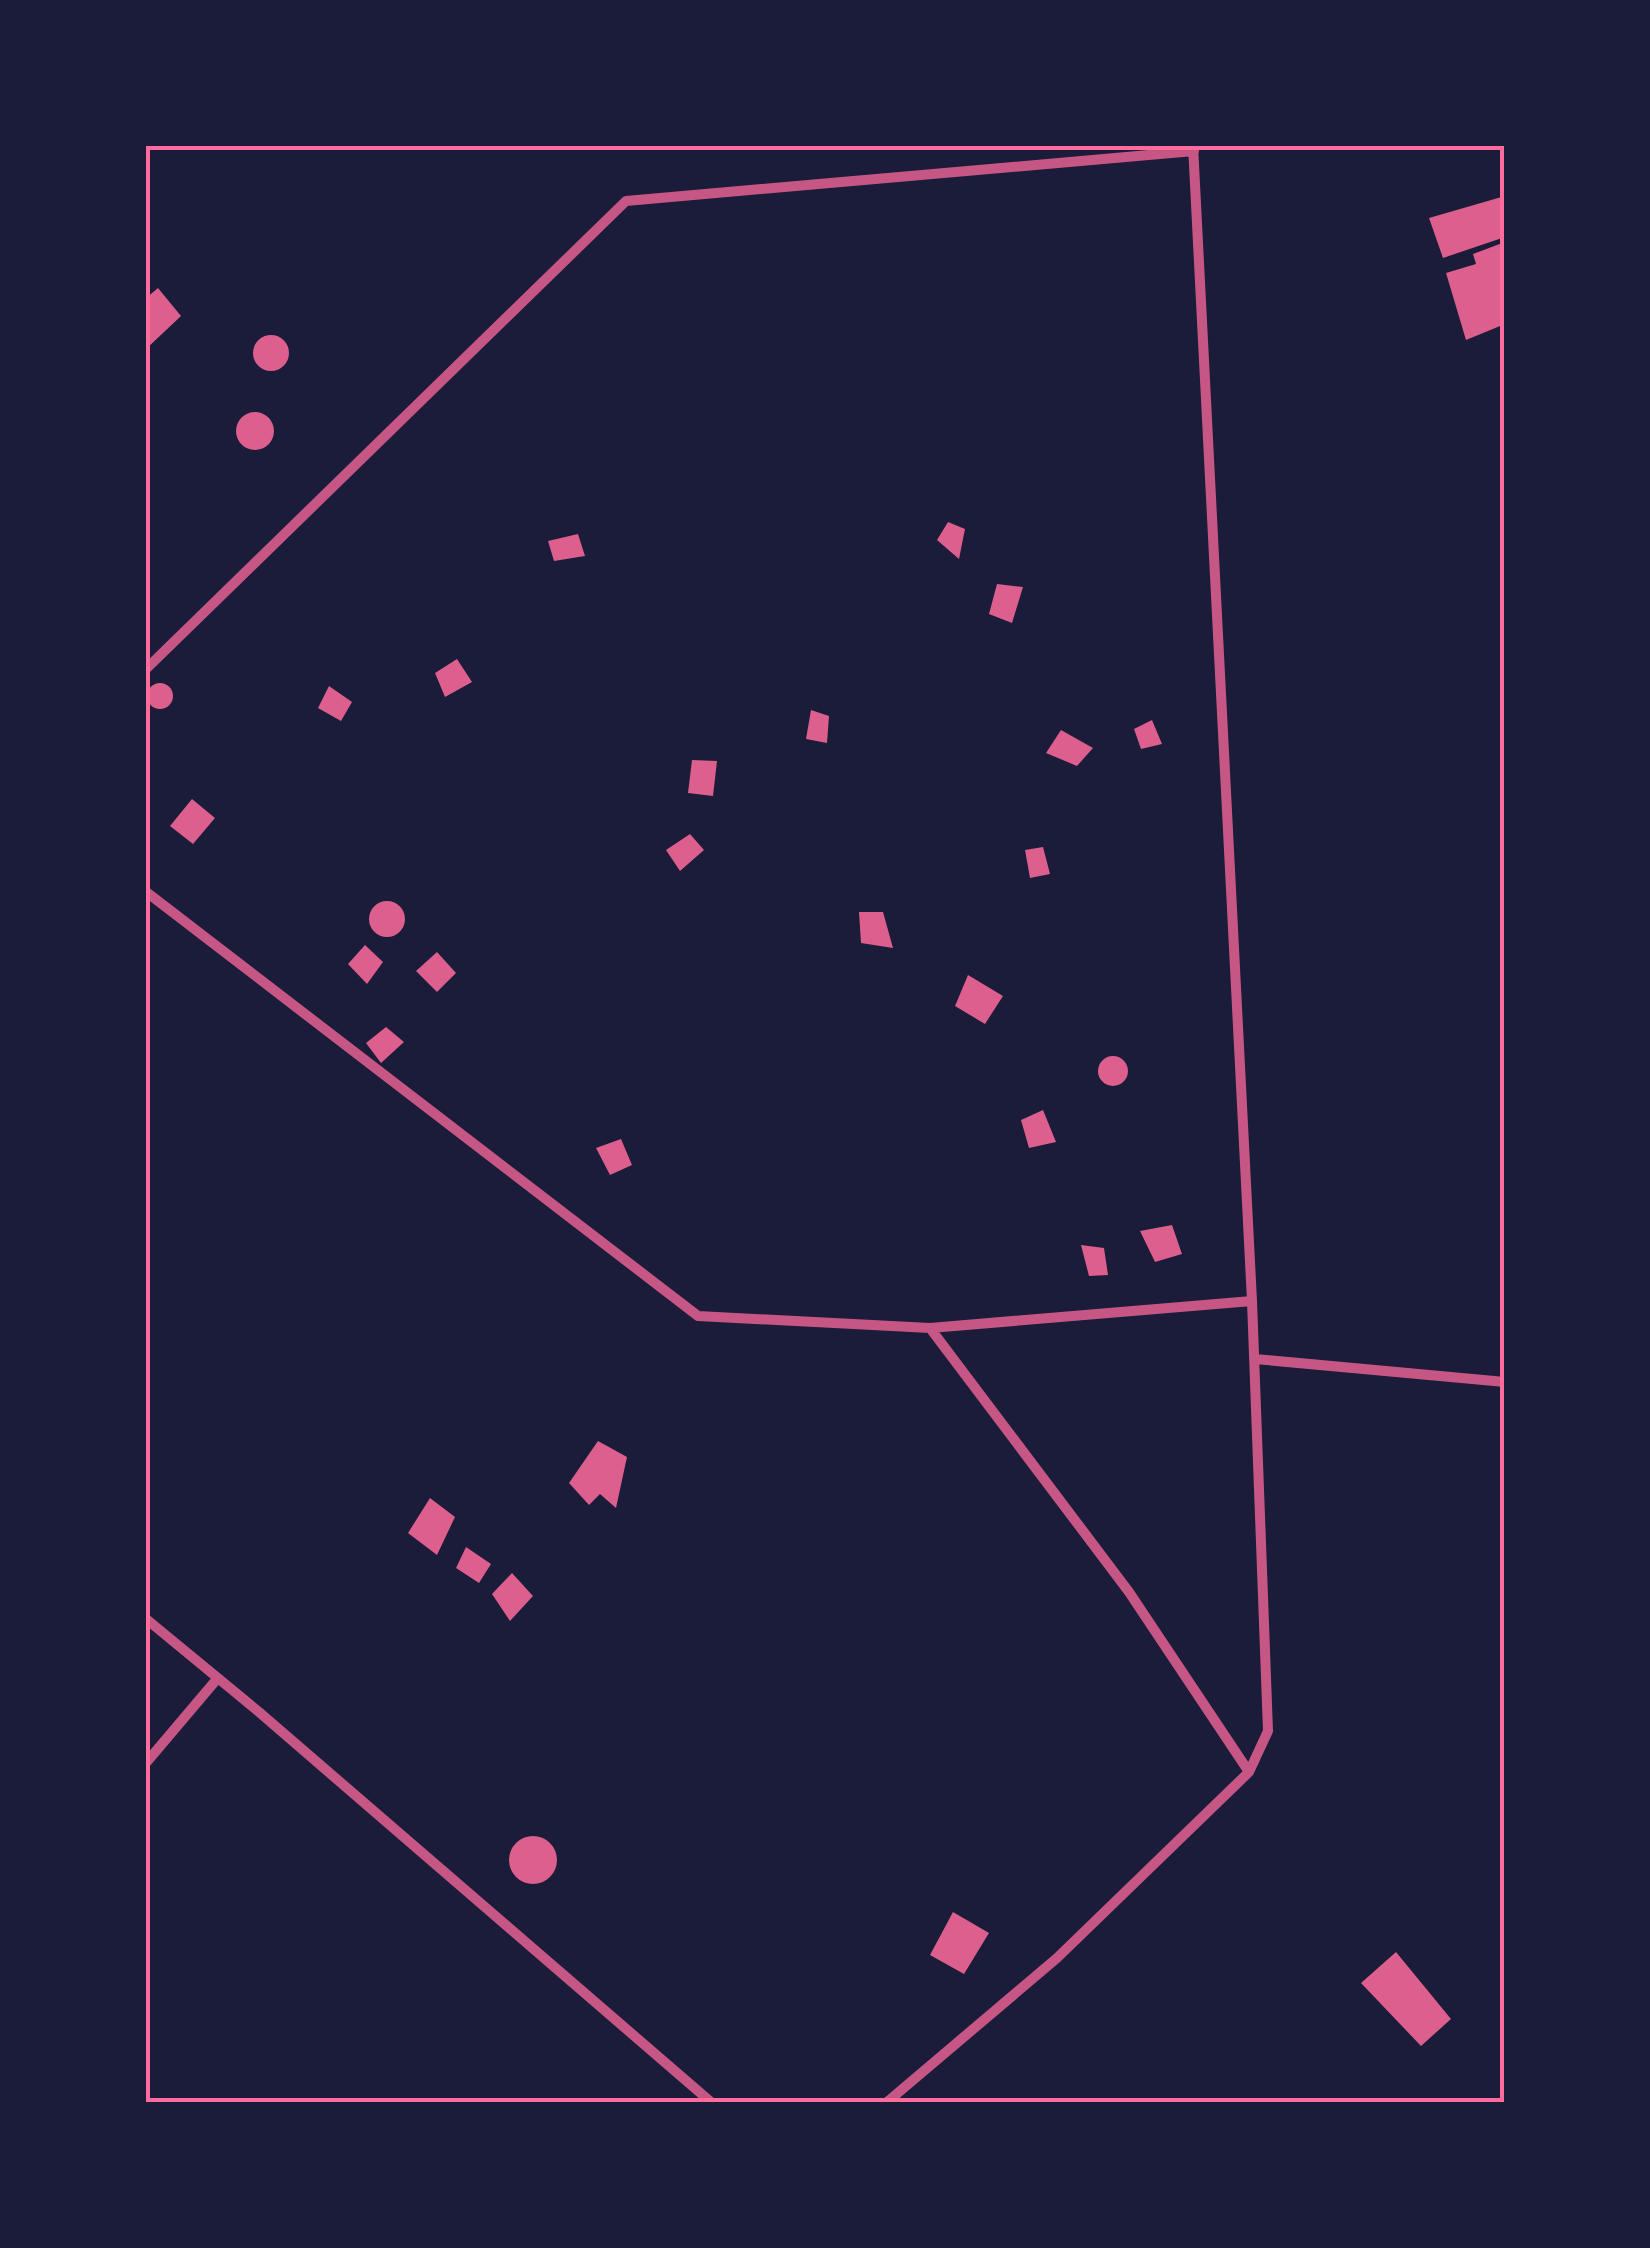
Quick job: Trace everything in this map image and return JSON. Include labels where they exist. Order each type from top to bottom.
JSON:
[{"type":"street","points":[[145,670],[626,201],[1193,148],[1255,1359],[1268,1730],[1249,1772],[1057,1958],[886,2103]]},
{"type":"street","points":[[145,890],[698,1316],[930,1328],[1252,1301]]},
{"type":"street","points":[[930,1328],[1129,1592],[1249,1772]]},
{"type":"street","points":[[1255,1359],[1505,1382]]},
{"type":"street","points":[[145,1618],[260,1712],[712,2103]]},
{"type":"street","points":[[145,1764],[217,1679]]},
{"type":"building","points":[[1505,196],[1505,237],[1443,258],[1429,218]]},
{"type":"building","points":[[1505,242],[1505,324],[1466,340],[1446,273],[1476,264],[1473,254]]},
{"type":"building","points":[[158,288],[181,316],[145,350],[145,299]]},
{"type":"building","points":[[271,335],[284,340],[289,353],[284,366],[271,371],[258,366],[253,353],[258,340]]},
{"type":"building","points":[[255,412],[269,417],[274,431],[269,445],[255,450],[241,445],[236,431],[241,417]]},
{"type":"building","points":[[948,522],[965,529],[959,559],[937,540]]},
{"type":"building","points":[[578,534],[585,556],[554,561],[548,541]]},
{"type":"building","points":[[997,584],[1023,587],[1012,623],[989,614]]},
{"type":"building","points":[[457,659],[472,682],[445,697],[435,673]]},
{"type":"building","points":[[160,683],[169,687],[173,696],[169,705],[160,709],[151,705],[147,696],[151,687]]},
{"type":"building","points":[[329,686],[352,702],[341,721],[318,708]]},
{"type":"building","points":[[811,710],[829,716],[827,743],[806,739]]},
{"type":"building","points":[[1152,720],[1162,744],[1141,749],[1134,729]]},
{"type":"building","points":[[1061,730],[1093,748],[1077,766],[1046,753]]},
{"type":"building","points":[[692,760],[717,761],[713,796],[688,793]]},
{"type":"building","points":[[192,799],[215,818],[193,844],[170,826]]},
{"type":"building","points":[[690,834],[704,850],[680,871],[666,850]]},
{"type":"building","points":[[1043,847],[1050,874],[1030,878],[1025,850]]},
{"type":"building","points":[[387,901],[399,907],[405,919],[399,931],[387,937],[375,931],[369,919],[375,907]]},
{"type":"building","points":[[859,912],[883,912],[893,948],[861,943]]},
{"type":"building","points":[[365,945],[383,962],[367,984],[348,964]]},
{"type":"building","points":[[437,952],[456,973],[437,992],[416,971]]},
{"type":"building","points":[[968,975],[1003,996],[985,1024],[955,1006]]},
{"type":"building","points":[[386,1027],[404,1042],[381,1063],[366,1043]]},
{"type":"building","points":[[1113,1056],[1127,1065],[1128,1071],[1119,1085],[1113,1086],[1099,1077],[1098,1071],[1107,1057]]},
{"type":"building","points":[[1043,1110],[1056,1142],[1029,1148],[1021,1120]]},
{"type":"building","points":[[621,1139],[632,1165],[610,1175],[596,1148]]},
{"type":"building","points":[[1172,1225],[1182,1254],[1155,1262],[1140,1231]]},
{"type":"building","points":[[1081,1245],[1104,1248],[1108,1275],[1089,1276]]},
{"type":"building","points":[[598,1441],[627,1457],[616,1508],[600,1494],[589,1505],[569,1483]]},
{"type":"building","points":[[430,1498],[455,1517],[437,1555],[408,1533]]},
{"type":"building","points":[[466,1547],[491,1564],[479,1583],[456,1568]]},
{"type":"building","points":[[512,1573],[533,1596],[510,1621],[492,1594]]},
{"type":"building","points":[[533,1836],[550,1843],[557,1860],[550,1877],[533,1884],[516,1877],[509,1860],[516,1843]]},
{"type":"building","points":[[953,1912],[989,1933],[964,1974],[930,1955]]},
{"type":"building","points":[[1396,1952],[1451,2019],[1421,2046],[1361,1983]]}]
